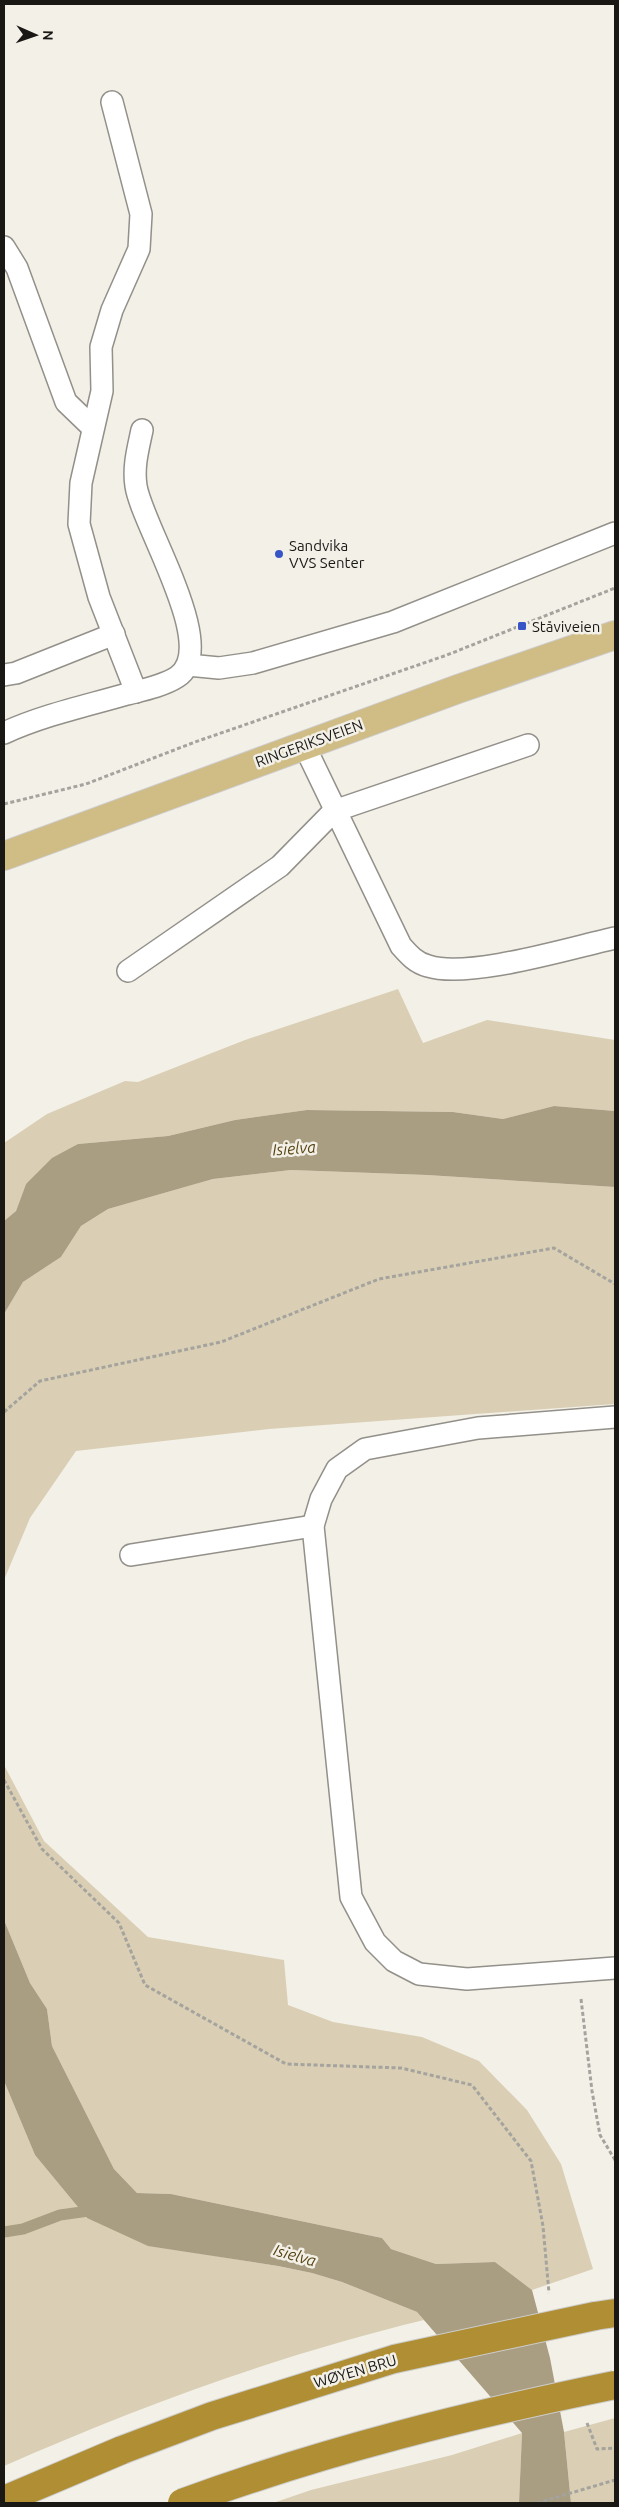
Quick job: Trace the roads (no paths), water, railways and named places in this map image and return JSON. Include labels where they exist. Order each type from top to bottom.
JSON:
[{"type":"highway","name":"WØYEN BRU","points":[[4,2500],[122,2450],[212,2416],[394,2359],[605,2315]]},
{"type":"highway","points":[[182,2503],[324,2455],[412,2430],[615,2385]]},
{"type":"main road","name":"RINGERIKSVEIEN","points":[[4,856],[458,688],[615,635]]},
{"type":"lane","points":[[112,102],[141,214],[139,249],[112,310],[101,347],[102,391],[82,483],[80,524],[99,597],[136,692]]},
{"type":"lane","points":[[4,247],[17,268],[66,402],[93,428]]},
{"type":"lane","points":[[4,733],[42,719],[136,692],[178,677],[188,665],[191,648],[188,622],[136,488],[135,463],[142,430]]},
{"type":"lane","points":[[188,665],[219,668],[253,663],[393,622],[615,533]]},
{"type":"lane","points":[[4,675],[114,634]]},
{"type":"lane","points":[[128,971],[280,866],[334,811],[528,744]]},
{"type":"lane","points":[[304,745],[334,811],[401,946],[412,959],[428,967],[474,969],[615,938]]},
{"type":"lane","points":[[615,1417],[478,1428],[365,1449],[337,1469],[321,1500],[312,1526],[351,1897],[374,1942],[394,1961],[419,1974],[467,1979],[615,1968]]},
{"type":"lane","points":[[131,1555],[312,1526]]},
{"type":"water","name":"Isielva","points":[[554,1106],[615,1111],[615,1187],[427,1175],[291,1170],[213,1179],[108,1209],[81,1226],[61,1257],[23,1282],[4,1314],[4,1221],[16,1211],[26,1184],[52,1158],[78,1144],[168,1136],[235,1120],[307,1110],[453,1112],[503,1119]]},
{"type":"water","name":"Isielva","points":[[4,1920],[30,1983],[47,2009],[52,2046],[114,2169],[137,2193],[171,2194],[382,2238],[391,2249],[436,2264],[495,2262],[532,2290],[550,2358],[564,2432],[571,2503],[519,2503],[522,2433],[417,2312],[342,2282],[312,2273],[148,2246],[87,2218],[35,2155],[4,2081]]},
{"type":"waterway","points":[[4,2232],[23,2229],[60,2215],[96,2210]]},
{"type":"place","name":"Sandvika VVS Senter","points":[[279,554]]},
{"type":"place","name":"Ståviveien","points":[[522,626]]}]
